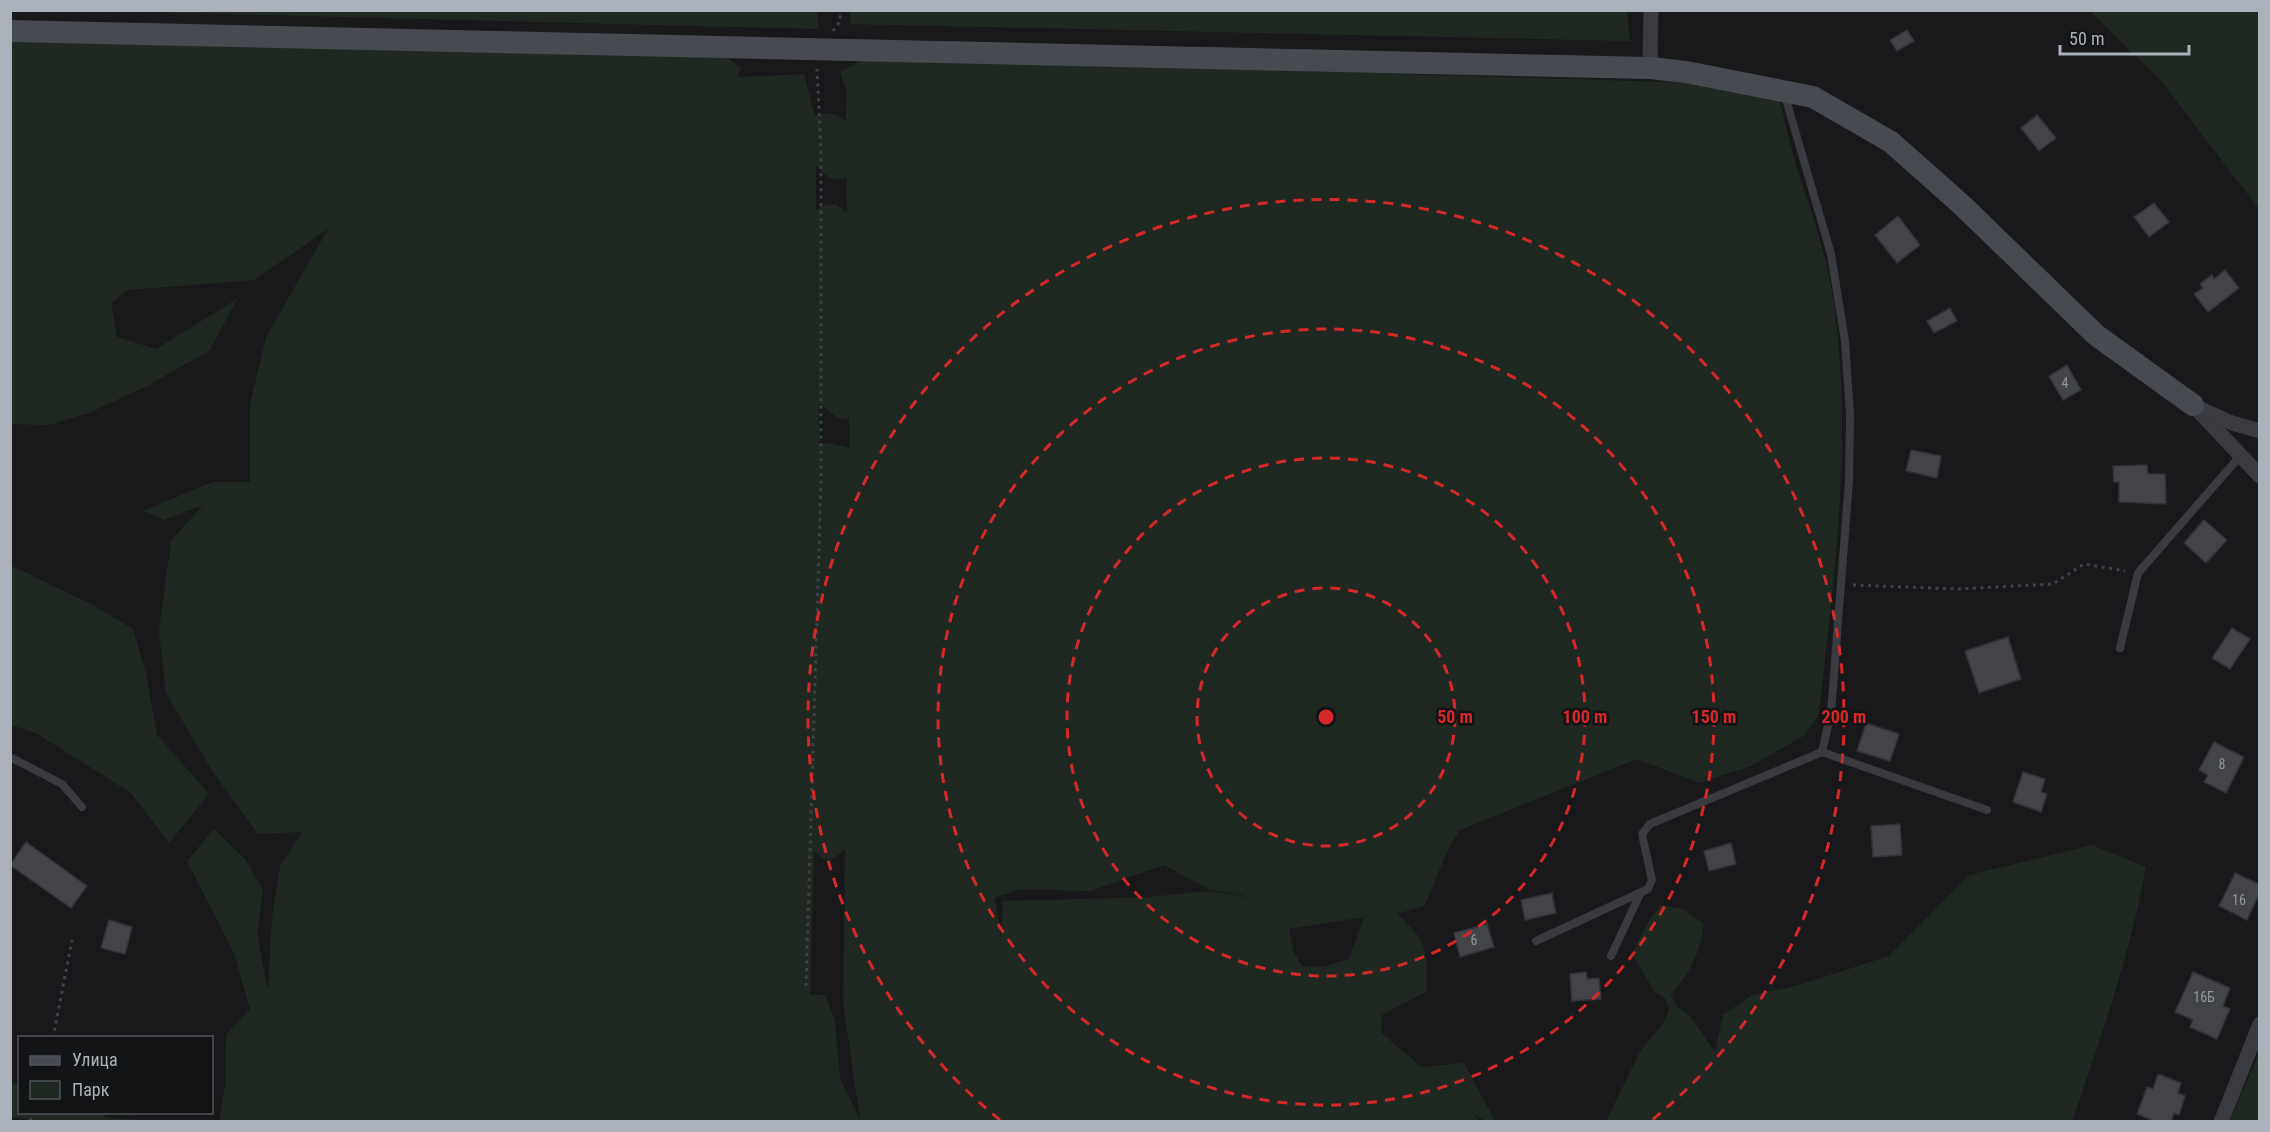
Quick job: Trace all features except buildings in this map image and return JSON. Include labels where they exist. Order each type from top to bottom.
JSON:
[{"type":"street","points":[[1650,68],[1651,10]]},
{"type":"street","points":[[10,31],[1650,68],[1686,72],[1784,91],[1813,97],[1891,142],[1963,206],[2096,335],[2193,405],[2259,476]]},
{"type":"street","points":[[2193,405],[2232,423],[2259,431]]},
{"type":"street","points":[[2221,1122],[2259,1024]]},
{"type":"lane","points":[[1784,91],[1832,254],[1845,341],[1850,415],[1850,470],[1839,584],[1831,712],[1822,752]]},
{"type":"lane","points":[[2120,648],[2138,573],[2241,455]]},
{"type":"lane","points":[[1536,941],[1648,889],[1652,880],[1642,834],[1650,824],[1822,752],[1987,810]]},
{"type":"lane","points":[[10,756],[62,784],[82,807]]},
{"type":"lane","points":[[1611,956],[1640,894]]},
{"type":"path","points":[[806,986],[821,482],[821,149],[817,73],[820,49],[840,21],[840,10]]},
{"type":"path","points":[[1839,584],[1958,589],[2053,584],[2084,564],[2138,573]]},
{"type":"path","points":[[53,1036],[72,940]]},
{"type":"green space","points":[[817,10],[818,29],[108,11]]},
{"type":"green space","points":[[1627,10],[1630,41],[850,24],[851,11]]},
{"type":"green space","points":[[2090,11],[2259,11],[2259,209],[2162,82]]},
{"type":"green space","points":[[11,38],[728,58],[741,68],[737,77],[804,74],[815,116],[832,114],[846,122],[847,91],[840,73],[866,57],[1696,83],[1696,89],[1700,81],[1779,97],[1794,159],[1818,232],[1833,298],[1842,403],[1842,455],[1836,558],[1819,714],[1805,735],[1751,766],[1699,783],[1637,759],[1460,830],[1449,849],[1424,906],[1397,914],[1421,940],[1426,956],[1427,991],[1382,1015],[1381,1033],[1422,1067],[1464,1063],[1495,1121],[1486,1121],[1474,1115],[1480,1121],[219,1122],[225,1086],[226,1035],[250,1009],[234,953],[187,861],[214,829],[245,859],[263,890],[257,934],[268,991],[272,918],[280,866],[302,832],[258,834],[213,772],[166,693],[159,631],[171,541],[203,505],[164,520],[143,511],[213,482],[250,482],[250,405],[266,337],[328,229],[254,280],[128,290],[111,303],[117,337],[156,349],[237,299],[210,350],[147,386],[91,412],[49,425],[11,424]],"holes":[[[816,165],[830,177],[847,178],[847,213],[836,204],[825,205],[816,210]],[[819,403],[839,419],[849,418],[849,448],[830,443],[819,444]],[[845,850],[843,1003],[860,1119],[840,1079],[835,1020],[825,995],[810,995],[814,851],[823,859],[831,860]],[[1164,865],[1210,890],[1242,895],[1263,908],[1242,896],[1210,891],[1149,897],[1003,901],[1001,939],[995,898],[1019,889],[1090,891]],[[1364,917],[1349,959],[1323,967],[1302,966],[1294,953],[1289,929]]]},
{"type":"green space","points":[[10,565],[91,604],[133,629],[146,674],[157,735],[209,794],[169,843],[131,793],[36,733],[11,725]]},
{"type":"green space","points":[[2092,845],[2146,867],[2123,964],[2072,1121],[1606,1121],[1640,1052],[1664,1022],[1669,1010],[1665,998],[1654,991],[1632,954],[1649,920],[1661,905],[1683,909],[1704,924],[1693,962],[1671,995],[1677,1006],[1690,1016],[1715,1052],[1723,1015],[1752,995],[1796,986],[1889,956],[1969,875]]},
{"type":"green space","points":[[2259,1053],[2259,1121],[2230,1121]]},
{"type":"green space","points":[[10,1082],[18,1085],[18,1114],[102,1114],[107,1118],[161,1121],[38,1121],[11,1117]]}]
